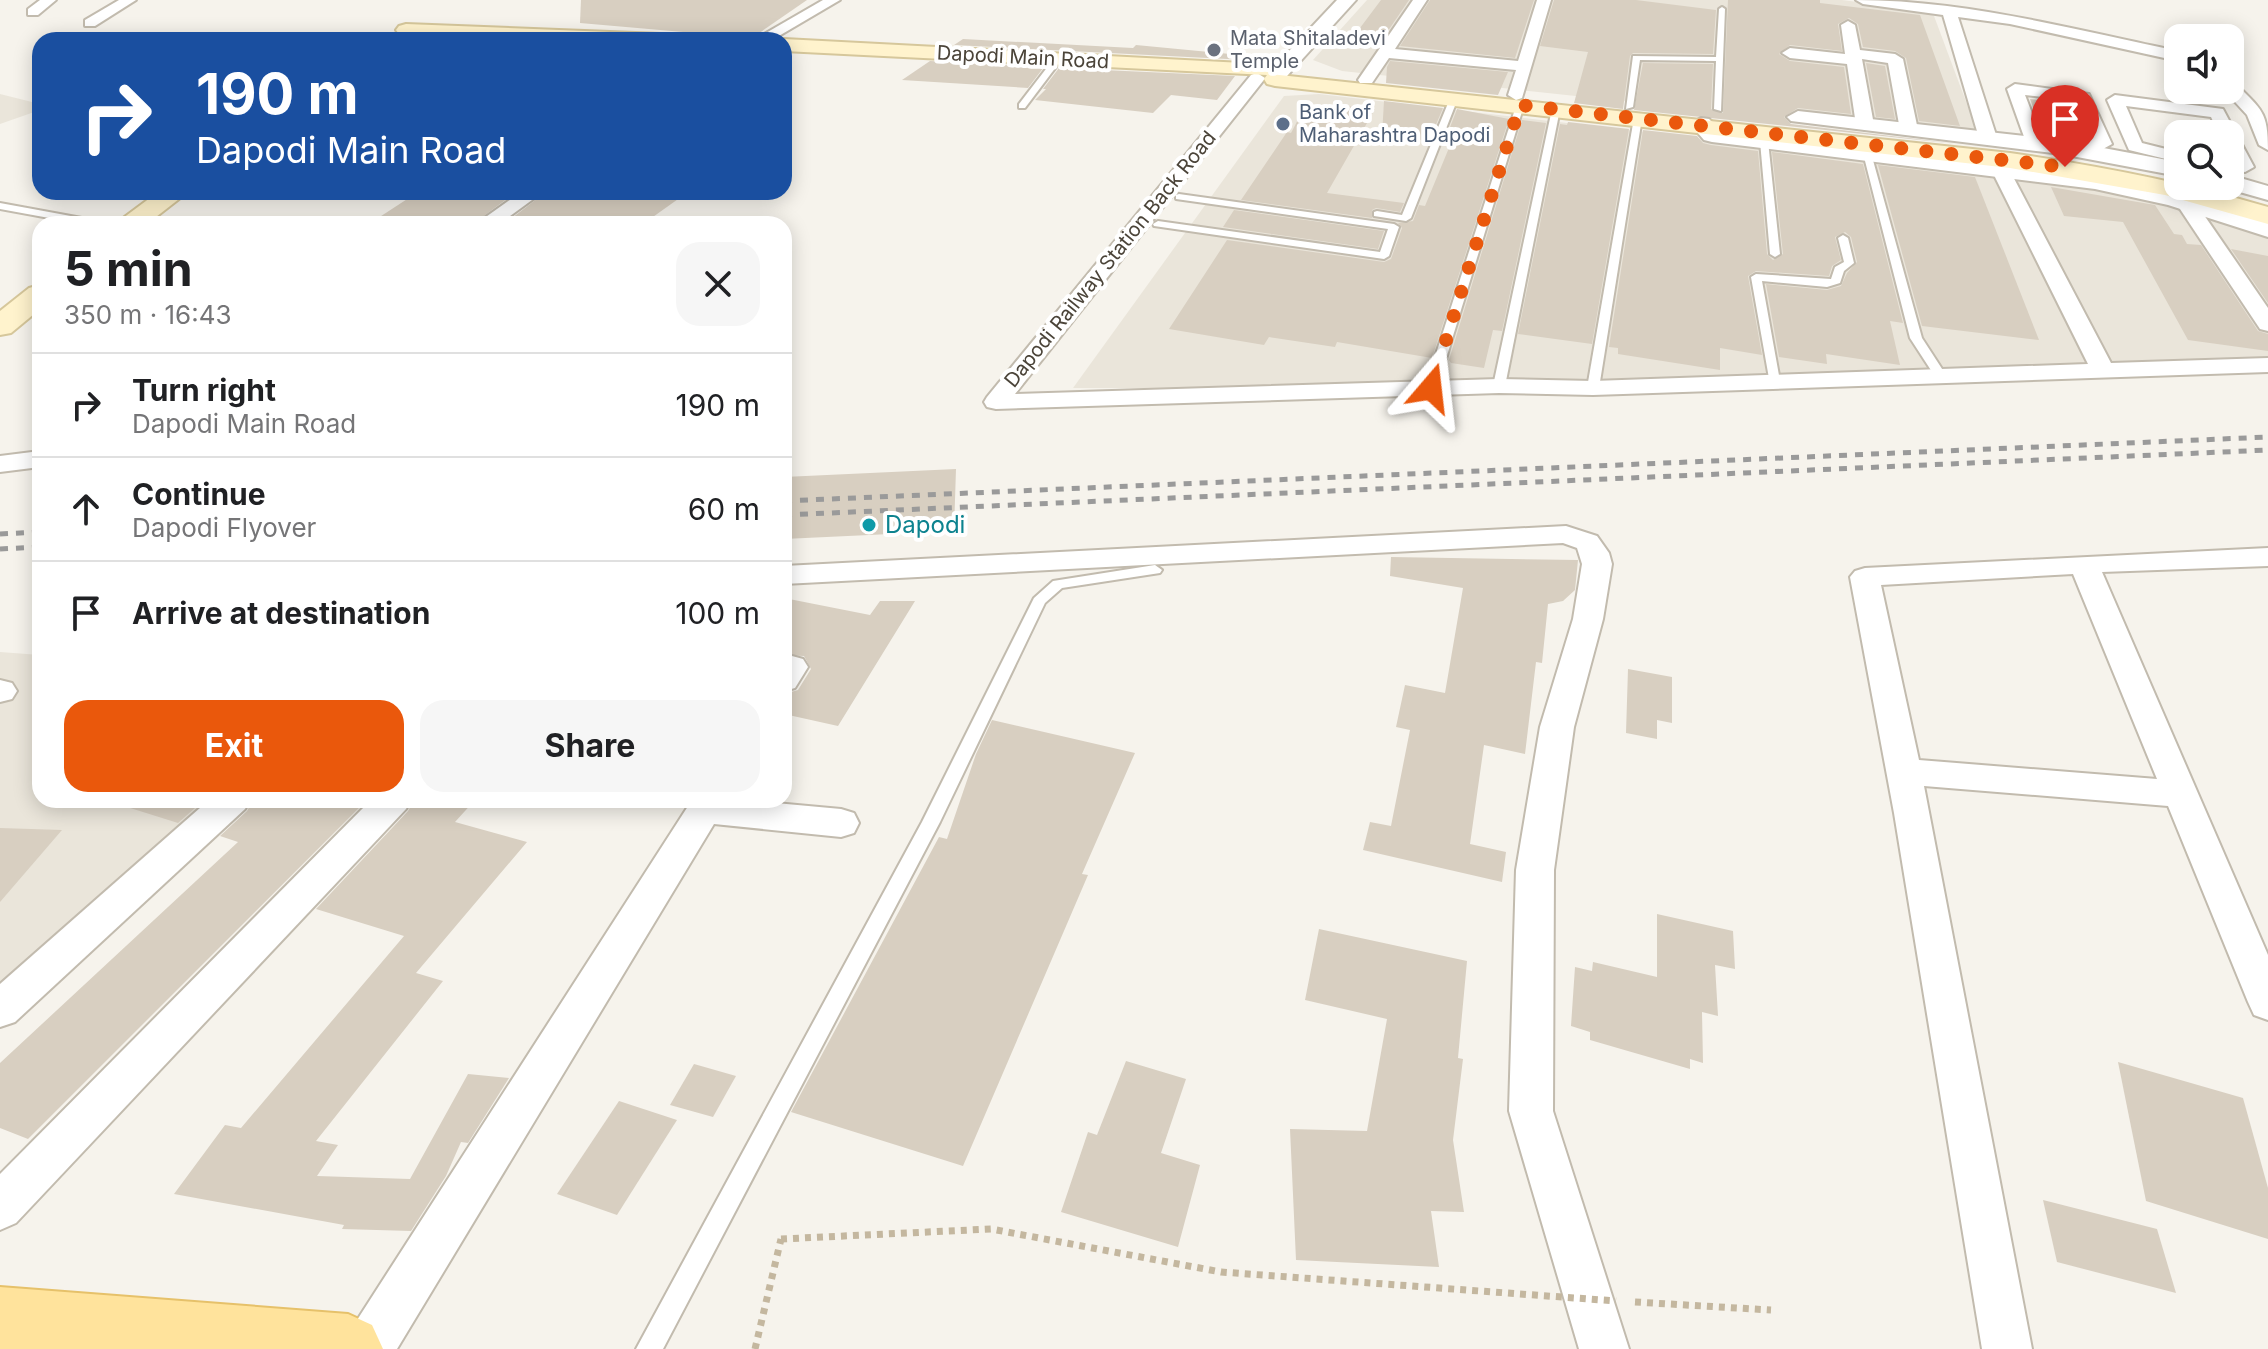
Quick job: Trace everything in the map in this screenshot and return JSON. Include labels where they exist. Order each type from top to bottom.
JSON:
[{"type":"main road","points":[[404,32],[437,8]]},
{"type":"main road","name":"Dapodi Main Road","points":[[792,45],[1366,80],[1633,112]]},
{"type":"main road","name":"Dapodi Main Road","points":[[792,53],[1268,75],[1454,98],[1518,100],[1556,109],[1706,116],[2096,167]]},
{"type":"main road","points":[[2096,167],[2164,171]]},
{"type":"main road","points":[[2096,167],[2268,216]]},
{"type":"main road","points":[[2244,197],[2268,204]]},
{"type":"main road","points":[[140,216],[164,200]]},
{"type":"main road","points":[[0,326],[32,300]]},
{"type":"main road","points":[[0,1321],[348,1349]]},
{"type":"street","points":[[33,12],[49,0]]},
{"type":"street","points":[[90,23],[129,0]]},
{"type":"street","points":[[775,32],[833,0]]},
{"type":"street","points":[[1268,75],[1327,9],[1347,0]]},
{"type":"street","points":[[1366,80],[1420,0]]},
{"type":"street","points":[[1518,100],[1544,0]]},
{"type":"street","points":[[1863,0],[2010,20],[2164,53]]},
{"type":"street","points":[[1949,12],[1988,138]]},
{"type":"street","points":[[1848,25],[1865,125]]},
{"type":"street","points":[[1385,53],[1526,66]]},
{"type":"street","points":[[1790,53],[1895,59],[1909,130]]},
{"type":"street","name":"Dapodi Railway Station Back Road","points":[[1268,75],[1023,400],[996,402],[1268,75]]},
{"type":"street","points":[[2015,89],[2083,97],[2103,144],[2047,136],[2034,139],[2015,89]]},
{"type":"street","points":[[2244,99],[2262,114],[2268,145]]},
{"type":"street","points":[[2164,164],[2135,146],[2115,100],[2217,113],[2221,120]]},
{"type":"street","points":[[2164,169],[2034,139],[1706,116],[1712,135],[2095,182],[2164,174]]},
{"type":"street","points":[[2000,169],[2103,370]]},
{"type":"street","points":[[2244,186],[2268,193]]},
{"type":"street","points":[[498,216],[522,200]]},
{"type":"street","points":[[2194,200],[2268,324]]},
{"type":"street","points":[[2221,200],[2268,230]]},
{"type":"street","points":[[1023,400],[1499,386],[1593,388],[2268,365]]},
{"type":"street","points":[[0,464],[32,460]]},
{"type":"street","points":[[792,575],[1566,534],[1587,542],[1595,553],[1597,564],[1588,619],[1557,727],[1535,870],[1531,1111],[1604,1349]]},
{"type":"street","points":[[2007,1349],[1865,577],[2268,557]]},
{"type":"street","points":[[2084,564],[2268,1002]]},
{"type":"street","points":[[1903,772],[2181,794]]},
{"type":"street","points":[[0,1009],[223,808]]},
{"type":"street","points":[[0,1207],[385,808]]},
{"type":"street","points":[[368,1349],[706,808]]},
{"type":"street","points":[[730,808],[841,823]]},
{"type":"lane","points":[[1706,116],[1718,59],[1722,9]]},
{"type":"lane","points":[[1593,388],[1633,112],[1636,58],[1718,59]]},
{"type":"lane","points":[[1022,106],[1052,67]]},
{"type":"lane","points":[[1182,193],[1406,218],[1454,98]]},
{"type":"lane","points":[[1431,388],[1518,100]]},
{"type":"lane","points":[[1499,386],[1556,109]]},
{"type":"lane","points":[[1764,141],[1775,254]]},
{"type":"lane","points":[[1867,153],[1916,338],[1940,375]]},
{"type":"lane","points":[[1158,224],[1384,256],[1394,227],[1182,193]]},
{"type":"lane","points":[[0,206],[54,216]]},
{"type":"lane","points":[[1774,381],[1756,277],[1827,284],[1836,281],[1839,269],[1849,263],[1843,238]]},
{"type":"lane","points":[[649,1349],[931,822],[1039,601],[1058,584],[1155,570]]},
{"type":"path","points":[[755,1349],[781,1239],[991,1229],[1221,1272],[1771,1310]]},
{"type":"shaded area","points":[[1367,0],[1842,0],[1921,10],[1934,16],[1980,139],[1342,71],[1313,60]]},
{"type":"shaded area","points":[[0,94],[32,102],[32,113],[0,124]]},
{"type":"shaded area","points":[[1319,94],[2055,180],[2194,210],[2268,238],[2268,362],[1593,388],[1073,388],[1284,96]]},
{"type":"shaded area","points":[[0,652],[32,654],[32,808],[214,808],[0,1000]]},
{"type":"building","points":[[581,0],[807,0],[761,32],[683,32],[580,23]]},
{"type":"building","points":[[1381,0],[1409,0],[1377,47],[1348,44]]},
{"type":"building","points":[[1430,0],[1534,0],[1515,58],[1400,46]]},
{"type":"building","points":[[1554,0],[1636,0],[1716,10],[1713,54],[1633,53],[1630,56],[1623,109],[1574,103],[1588,52],[1540,46]]},
{"type":"building","points":[[1728,0],[1820,0],[1820,3],[1920,15],[1960,126],[1919,121],[1906,58],[1895,51],[1863,47],[1858,24],[1849,18],[1838,24],[1842,51],[1790,45],[1779,54],[1790,61],[1844,67],[1851,114],[1798,108],[1784,117],[1791,124],[1958,144],[1634,110],[1643,63],[1713,64],[1711,109],[1723,113]]},
{"type":"building","points":[[963,39],[1133,48],[1136,45],[1251,56],[1247,60],[954,45]]},
{"type":"building","points":[[930,61],[1044,67],[1028,88],[902,80]]},
{"type":"building","points":[[1390,61],[1508,72],[1498,95],[1386,83]]},
{"type":"building","points":[[1866,63],[1885,66],[1895,119],[1876,117]]},
{"type":"building","points":[[1059,68],[1235,76],[1217,100],[1171,95],[1153,113],[1035,100]]},
{"type":"building","points":[[2030,99],[2075,104],[2086,133],[2040,126]]},
{"type":"building","points":[[1384,101],[1443,108],[1429,141],[1382,135]]},
{"type":"building","points":[[1328,104],[1375,109],[1327,193],[1404,203],[1400,212],[1376,208],[1372,210],[1372,218],[1241,200],[1287,132],[1291,133],[1302,112]]},
{"type":"building","points":[[1457,109],[1509,119],[1432,358],[1337,342],[1335,347],[1269,337],[1264,345],[1169,329],[1227,240],[1384,262],[1391,259],[1402,228],[1398,223],[1413,221],[1419,205],[1425,206],[1451,143],[1444,143]]},
{"type":"building","points":[[1522,120],[1546,123],[1502,331],[1493,330],[1484,368],[1451,363],[1449,360]]},
{"type":"building","points":[[1568,122],[1629,129],[1592,344],[1518,334],[1560,124],[1567,125]]},
{"type":"building","points":[[1643,130],[1697,136],[1703,143],[1711,145],[1758,151],[1767,254],[1773,260],[1783,254],[1772,152],[1863,164],[1903,323],[1890,321],[1900,365],[1826,354],[1827,364],[1779,357],[1766,284],[1827,290],[1841,286],[1857,262],[1851,237],[1845,232],[1835,237],[1841,260],[1832,266],[1829,276],[1756,271],[1748,276],[1762,355],[1720,348],[1720,370],[1618,354],[1618,348],[1609,347]]},
{"type":"building","points":[[1878,165],[1975,177],[2039,340],[1922,326]]},
{"type":"building","points":[[2051,187],[2155,205],[2174,234],[2182,235],[2187,244],[2201,245],[2258,331],[2268,334],[2268,351],[2188,340],[2123,222],[2064,216]]},
{"type":"building","points":[[406,200],[505,200],[484,216],[381,216]]},
{"type":"building","points":[[536,200],[677,200],[654,216],[514,216]]},
{"type":"building","points":[[1234,210],[1384,231],[1378,249],[1223,227]]},
{"type":"building","points":[[2231,249],[2268,256],[2268,303]]},
{"type":"building","points":[[956,469],[954,531],[792,539],[792,477]]},
{"type":"building","points":[[1391,557],[1578,560],[1575,590],[1563,601],[1548,604],[1542,663],[1536,662],[1525,754],[1484,745],[1470,844],[1506,852],[1502,882],[1363,850],[1370,822],[1391,826],[1410,730],[1396,727],[1405,685],[1445,693],[1463,588],[1390,576]]},
{"type":"building","points":[[792,600],[870,615],[880,601],[915,601],[838,726],[792,716],[792,692],[798,690],[811,669],[804,656],[792,655]]},
{"type":"building","points":[[1628,669],[1672,677],[1672,723],[1657,720],[1657,739],[1626,733]]},
{"type":"building","points":[[992,720],[1135,753],[1082,874],[1088,875],[963,1166],[791,1112],[939,837],[947,839],[976,754]]},
{"type":"building","points":[[130,808],[195,808],[178,823]]},
{"type":"building","points":[[249,808],[359,808],[28,1139],[0,1128],[0,1063],[238,842],[220,836]]},
{"type":"building","points":[[410,808],[468,808],[455,822],[527,842],[416,973],[443,981],[316,1141],[338,1145],[317,1176],[410,1179],[468,1074],[509,1078],[468,1143],[461,1142],[446,1176],[411,1231],[342,1229],[344,1225],[174,1194],[225,1125],[241,1128],[404,936],[316,909]]},
{"type":"building","points":[[0,828],[62,830],[0,902]]},
{"type":"building","points":[[1657,914],[1733,931],[1735,969],[1715,965],[1718,1016],[1702,1012],[1703,1063],[1690,1059],[1690,1069],[1590,1040],[1590,1032],[1571,1026],[1575,967],[1592,971],[1593,962],[1657,977]]},
{"type":"building","points":[[1319,929],[1467,961],[1458,1058],[1463,1059],[1453,1140],[1464,1212],[1431,1211],[1439,1267],[1296,1260],[1290,1129],[1367,1131],[1387,1019],[1305,1000]]},
{"type":"building","points":[[1126,1061],[1186,1079],[1161,1153],[1200,1165],[1178,1247],[1061,1212],[1088,1132],[1097,1135]]},
{"type":"building","points":[[2118,1062],[2243,1098],[2268,1188],[2268,1239],[2146,1201]]},
{"type":"building","points":[[694,1064],[736,1076],[713,1117],[670,1105]]},
{"type":"building","points":[[619,1101],[677,1120],[617,1215],[557,1194]]},
{"type":"building","points":[[2043,1200],[2157,1229],[2176,1293],[2057,1262]]},
{"type":"railway","points":[[792,501],[2268,437]]},
{"type":"railway","points":[[792,515],[2268,450]]},
{"type":"railway","points":[[0,534],[32,532]]},
{"type":"railway","points":[[0,549],[32,547]]},
{"type":"place","name":"Mata Shitaladevi Temple","points":[[1214,50]]},
{"type":"place","name":"Bank of Maharashtra Dapodi","points":[[1283,124]]},
{"type":"place","name":"Dapodi","points":[[869,525]]},
{"type":"route","points":[[1431,388],[1520,105],[2065,167]]}]
